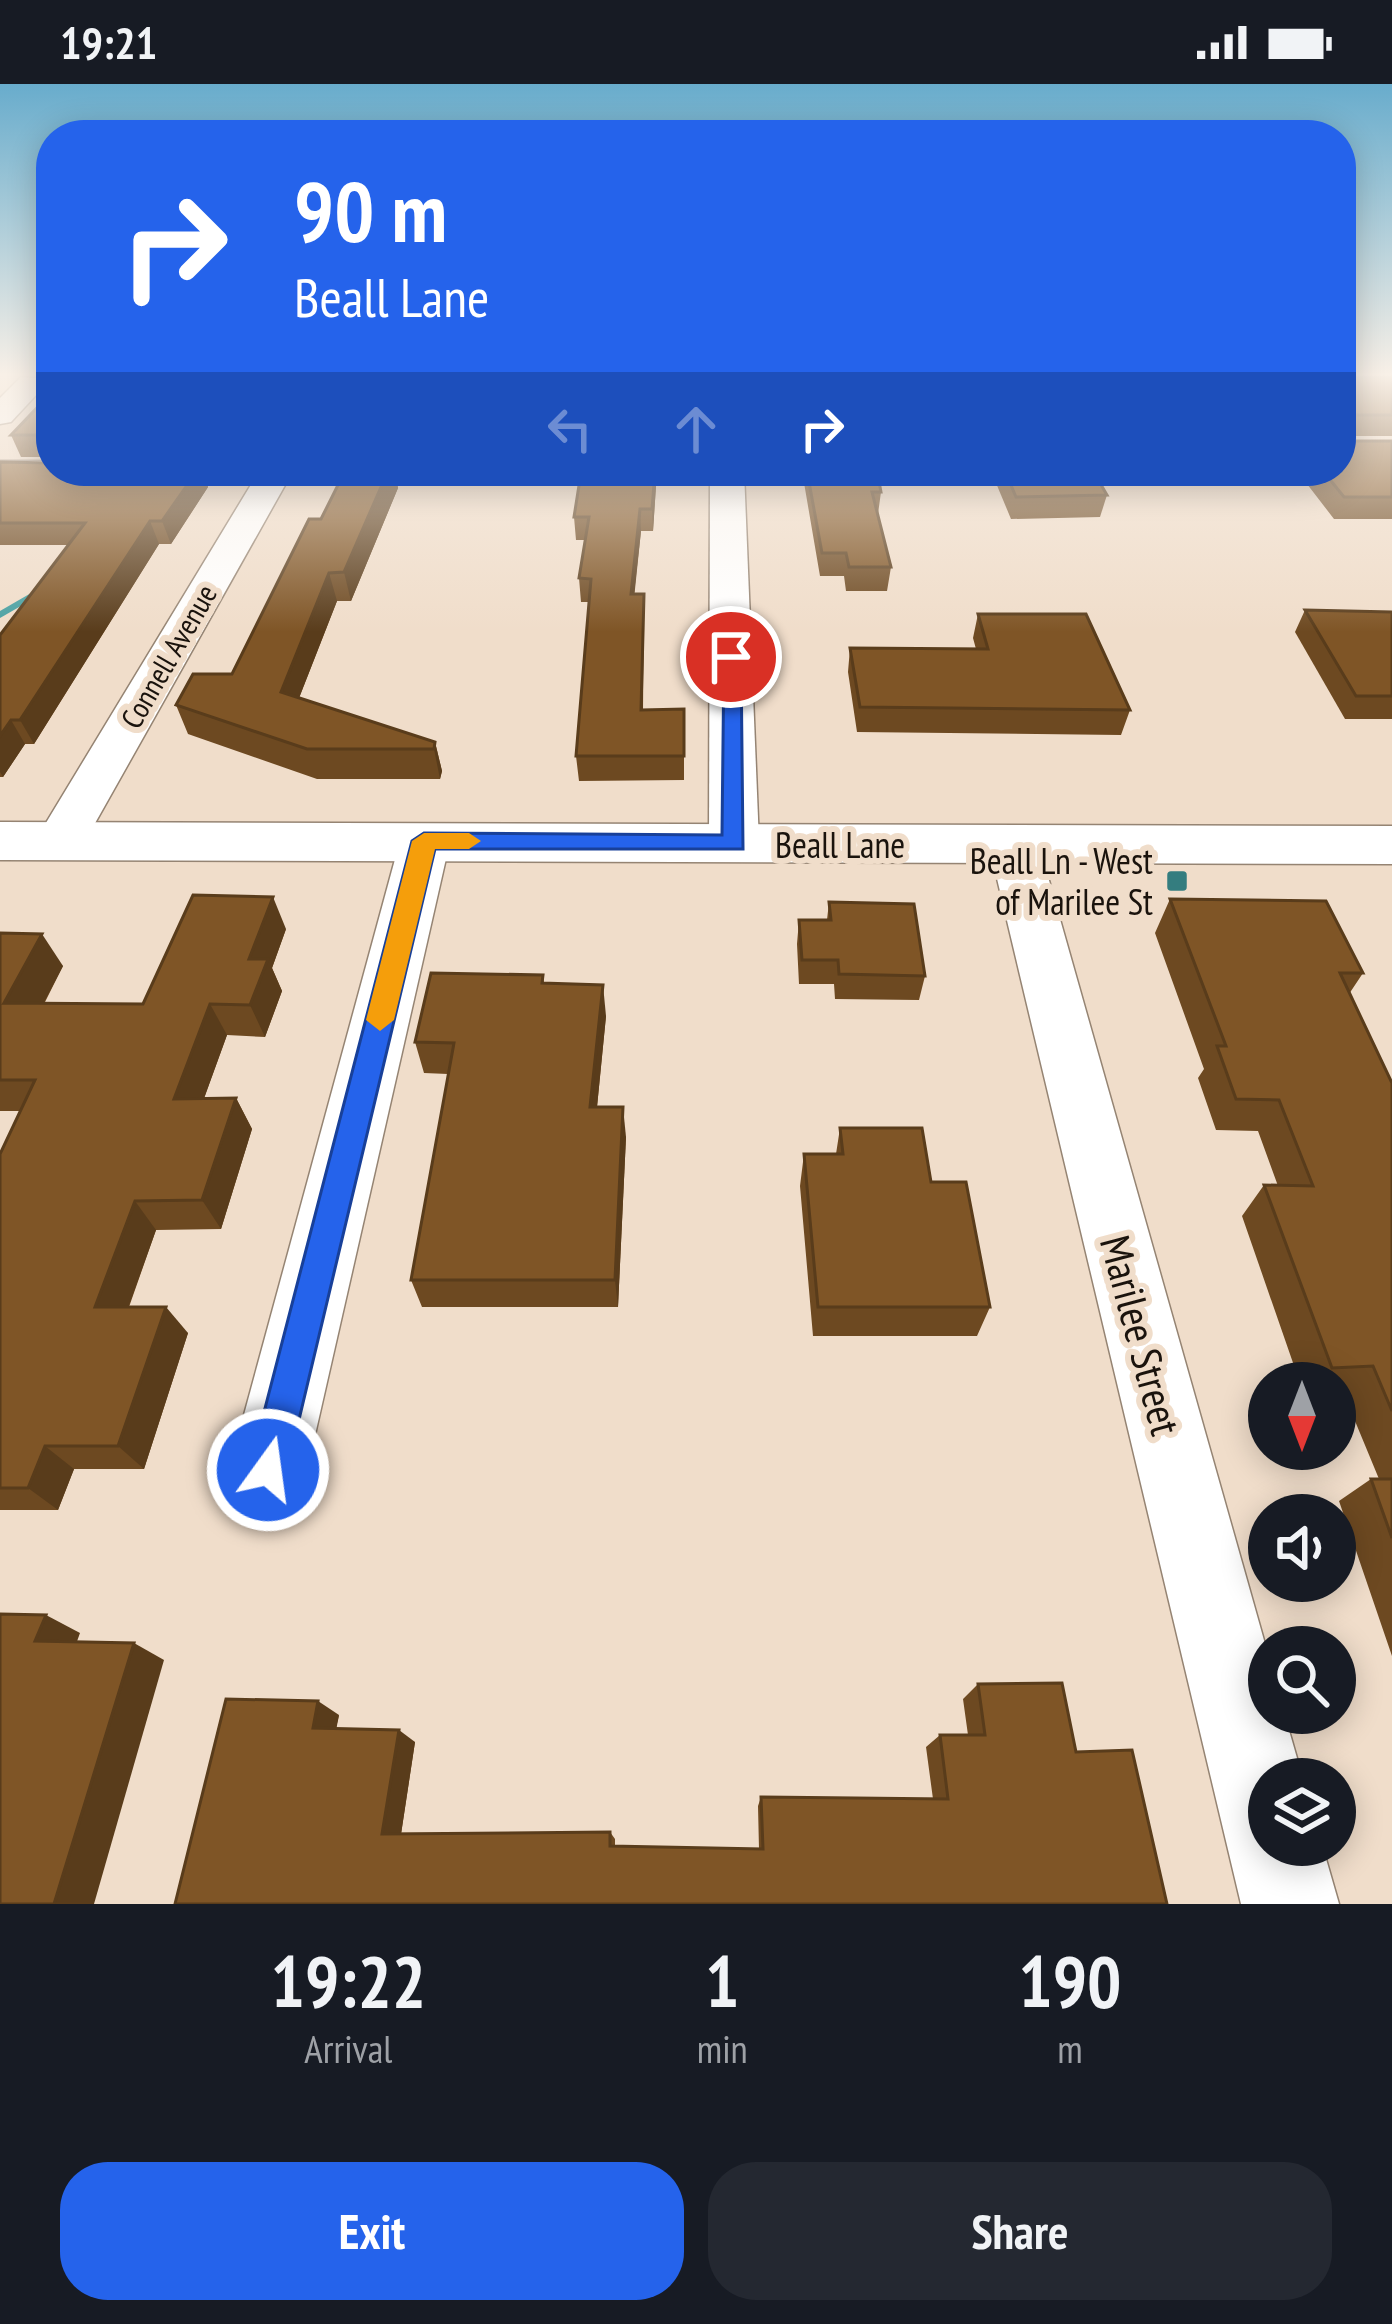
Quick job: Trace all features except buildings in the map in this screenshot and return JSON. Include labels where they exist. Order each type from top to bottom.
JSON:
[{"type":"street","points":[[0,471],[36,471]]},
{"type":"street","name":"Connell Avenue","points":[[60,841],[268,486]]},
{"type":"street","points":[[728,486],[734,843]]},
{"type":"street","name":"Beall Lane","points":[[0,841],[1392,845]]},
{"type":"street","points":[[268,1470],[424,841]]},
{"type":"street","name":"Marilee Street","points":[[1014,845],[1252,1758]]},
{"type":"street","points":[[1280,1866],[1290,1904]]},
{"type":"waterway","points":[[0,615],[42,591]]},
{"type":"slow traffic","points":[[380,1020],[424,841],[469,841]]},
{"type":"place","name":"Beall Ln - West of Marilee St","points":[[1177,881]]},
{"type":"route","points":[[268,1470],[424,841],[734,843],[731,657]]}]
